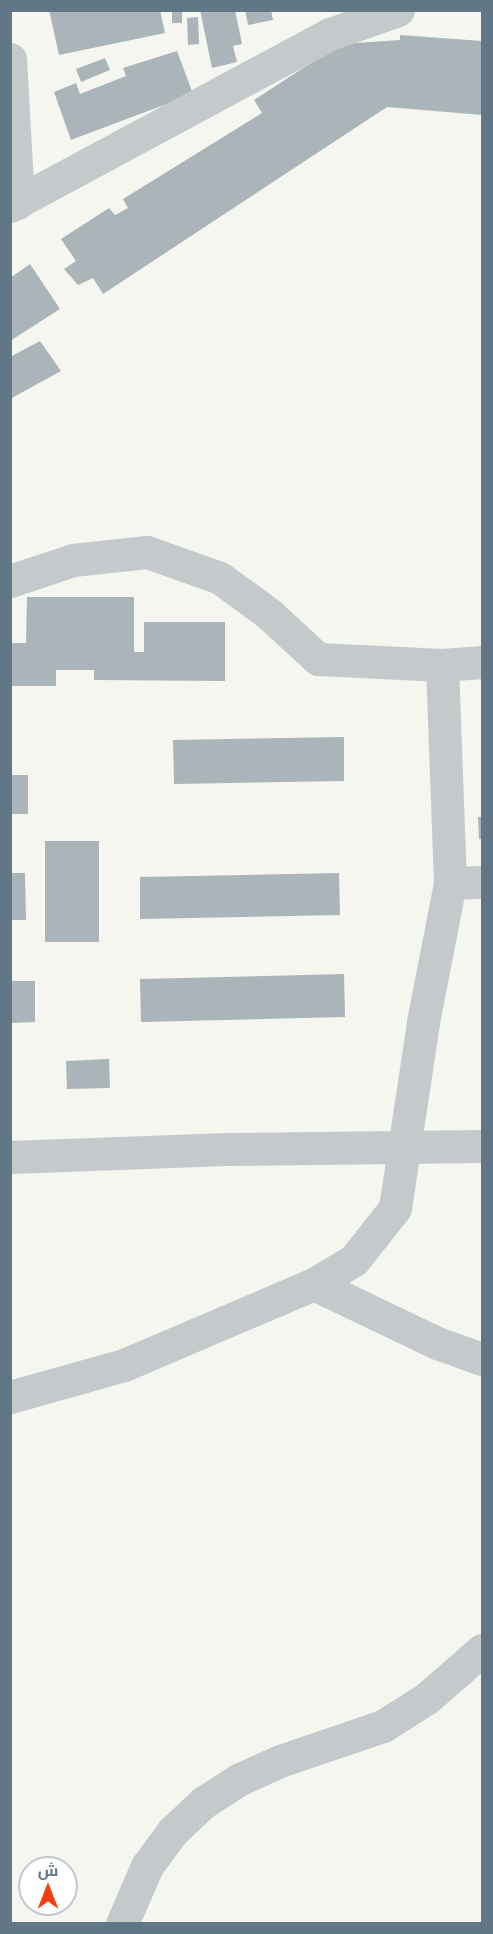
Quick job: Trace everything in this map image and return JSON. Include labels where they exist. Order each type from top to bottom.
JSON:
[{"type":"street","points":[[10,59],[14,205],[330,34],[398,10]]},
{"type":"street","points":[[10,581],[73,560],[147,552],[220,578],[268,613],[318,659],[442,665],[483,662]]},
{"type":"street","points":[[10,1397],[124,1365],[314,1284],[354,1260],[395,1208],[407,1146],[423,1022],[450,883],[442,665]]},
{"type":"street","points":[[450,883],[483,882]]},
{"type":"street","points":[[10,1157],[483,1146]]},
{"type":"street","points":[[314,1284],[437,1343],[483,1359]]},
{"type":"street","points":[[122,1923],[147,1866],[173,1831],[204,1802],[240,1779],[280,1761],[383,1726],[427,1698],[483,1650]]},
{"type":"building","points":[[49,10],[160,10],[165,33],[59,55]]},
{"type":"building","points":[[172,10],[182,10],[182,23],[172,23]]},
{"type":"building","points":[[200,10],[235,10],[242,44],[233,46],[237,62],[212,68]]},
{"type":"building","points":[[245,10],[271,10],[273,20],[248,25]]},
{"type":"building","points":[[198,17],[199,44],[188,45],[187,18]]},
{"type":"building","points":[[400,35],[482,41],[482,115],[387,107],[103,294],[93,278],[78,285],[64,269],[76,261],[61,239],[109,208],[115,215],[128,208],[123,199],[262,113],[254,100],[340,44],[400,40]]},
{"type":"building","points":[[177,51],[193,94],[71,140],[54,92],[76,83],[80,94],[126,76],[123,68]]},
{"type":"building","points":[[105,58],[110,70],[81,82],[76,69]]},
{"type":"building","points":[[30,264],[60,309],[10,341],[10,278]]},
{"type":"building","points":[[40,341],[61,371],[10,399],[10,357]]},
{"type":"building","points":[[27,597],[134,597],[134,652],[144,652],[144,622],[225,622],[225,681],[94,680],[94,670],[56,670],[56,686],[10,686],[10,643],[26,643]]},
{"type":"building","points":[[344,737],[344,781],[174,784],[173,740]]},
{"type":"building","points":[[10,775],[28,775],[28,814],[10,814]]},
{"type":"building","points":[[478,817],[482,817],[482,839],[479,839]]},
{"type":"building","points":[[45,841],[99,841],[99,942],[45,942]]},
{"type":"building","points":[[10,873],[25,873],[26,920],[10,920]]},
{"type":"building","points":[[339,873],[340,915],[140,919],[140,877]]},
{"type":"building","points":[[344,974],[345,1017],[141,1022],[140,979]]},
{"type":"building","points":[[10,981],[35,981],[35,1022],[10,1023]]},
{"type":"building","points":[[109,1059],[110,1088],[67,1089],[66,1061]]}]
